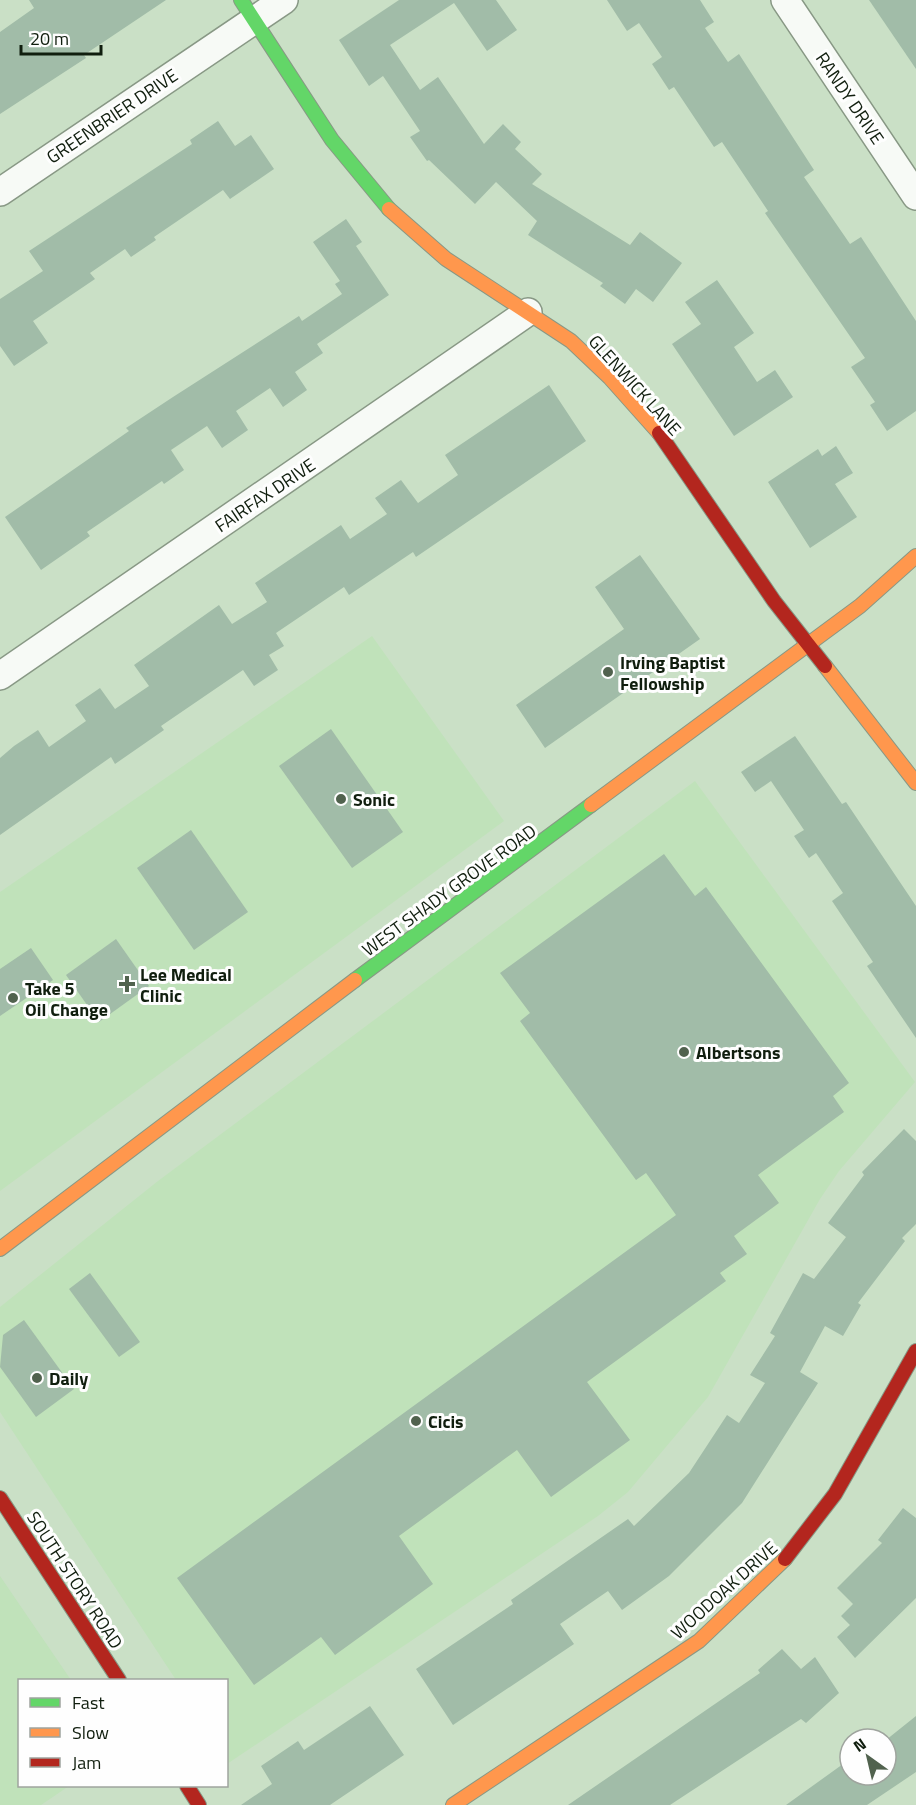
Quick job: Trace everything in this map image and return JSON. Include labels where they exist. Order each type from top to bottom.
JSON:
[{"type":"street","name":"GREENBRIER DRIVE","points":[[0,192],[247,10],[284,0]]},
{"type":"street","name":"RANDY DRIVE","points":[[785,0],[916,196]]},
{"type":"street","name":"GLENWICK LANE","points":[[247,10],[332,140],[381,202],[446,259],[571,341],[610,378],[655,427],[774,602],[916,783]]},
{"type":"street","name":"FAIRFAX DRIVE","points":[[0,676],[528,312]]},
{"type":"street","name":"WEST SHADY GROVE ROAD","points":[[0,1249],[249,1058],[860,606],[916,556]]},
{"type":"street","name":"WOODOAK DRIVE","points":[[453,1805],[699,1641],[791,1554],[835,1494],[879,1420],[916,1351]]},
{"type":"street","name":"SOUTH STORY ROAD","points":[[0,1498],[118,1679]]},
{"type":"street","points":[[188,1787],[199,1805]]},
{"type":"shaded area","points":[[372,636],[504,821],[0,1191],[0,892]]},
{"type":"shaded area","points":[[695,781],[915,1082],[839,1171],[820,1199],[708,1397],[628,1492],[598,1516],[228,1763],[228,1679],[175,1679],[0,1412],[0,1307],[158,1181]]},
{"type":"shaded area","points":[[0,1576],[70,1679],[18,1679],[18,1787],[68,1787],[41,1805],[0,1805]]},
{"type":"building","points":[[29,0],[166,0],[84,55],[86,58],[0,114],[0,32],[34,8]]},
{"type":"building","points":[[399,0],[496,0],[517,30],[487,51],[454,3],[390,45],[420,90],[438,77],[484,144],[503,124],[521,142],[515,149],[542,174],[532,184],[630,245],[640,232],[682,263],[653,302],[636,289],[625,304],[600,286],[603,283],[528,235],[537,221],[496,182],[475,204],[429,160],[427,161],[410,137],[420,131],[383,76],[369,86],[339,40]]},
{"type":"building","points":[[607,0],[700,0],[714,22],[705,28],[728,62],[739,54],[814,170],[804,177],[850,244],[861,237],[916,321],[916,411],[887,431],[870,405],[875,402],[851,367],[865,358],[765,213],[768,211],[722,142],[714,147],[674,87],[669,90],[652,64],[662,57],[639,23],[627,31]]},
{"type":"building","points":[[869,0],[916,0],[916,69]]},
{"type":"building","points":[[218,121],[235,146],[251,135],[274,169],[230,199],[223,190],[154,237],[156,240],[131,257],[125,249],[90,273],[95,279],[33,321],[48,343],[14,366],[0,346],[0,299],[43,271],[29,251],[192,144],[190,140]]},
{"type":"building","points":[[346,219],[362,242],[356,246],[389,295],[317,344],[323,353],[295,372],[307,390],[283,407],[270,388],[236,411],[248,430],[222,448],[207,426],[171,450],[184,470],[164,484],[162,481],[87,532],[90,536],[41,570],[5,517],[129,431],[126,428],[299,316],[302,321],[342,294],[335,284],[340,281],[313,242]]},
{"type":"building","points":[[717,280],[754,333],[734,347],[757,382],[775,370],[793,397],[734,436],[672,344],[701,324],[685,302]]},
{"type":"building","points":[[549,385],[586,441],[416,557],[413,552],[349,595],[344,587],[276,633],[284,646],[269,655],[278,670],[254,686],[243,670],[161,726],[164,730],[115,764],[111,757],[0,835],[0,758],[14,746],[38,730],[49,747],[86,721],[75,705],[100,688],[115,709],[149,686],[134,665],[219,605],[232,624],[267,602],[255,583],[341,525],[350,539],[387,514],[375,498],[401,480],[418,503],[458,475],[445,455]]},
{"type":"building","points":[[836,446],[853,473],[835,484],[857,517],[810,548],[768,482],[818,449],[822,456]]},
{"type":"building","name":"Irving Baptist Fellowship","points":[[640,555],[700,639],[545,748],[516,705],[624,629],[595,587]]},
{"type":"building","name":"Sonic","points":[[331,729],[403,832],[352,868],[279,766]]},
{"type":"building","points":[[795,736],[842,804],[846,802],[916,906],[916,1038],[867,966],[873,962],[832,901],[843,893],[816,853],[809,858],[794,836],[804,830],[771,781],[755,792],[741,772]]},
{"type":"building","points":[[191,830],[248,912],[194,950],[137,868]]},
{"type":"building","points":[[664,854],[695,896],[706,887],[849,1083],[833,1096],[844,1112],[758,1175],[779,1203],[734,1236],[747,1254],[720,1273],[726,1281],[587,1382],[630,1440],[551,1497],[517,1450],[399,1536],[433,1584],[335,1655],[321,1637],[254,1685],[177,1578],[676,1215],[646,1173],[636,1180],[520,1021],[530,1013],[500,973]]},
{"type":"building","points":[[116,939],[149,986],[99,1022],[66,975]]},
{"type":"building","name":"Take 5 Oil Change","points":[[31,948],[53,980],[0,1016],[0,969]]},
{"type":"building","points":[[904,1129],[916,1141],[916,1224],[902,1238],[905,1241],[858,1303],[861,1305],[843,1336],[825,1326],[800,1372],[818,1383],[742,1503],[669,1576],[622,1610],[608,1591],[560,1624],[574,1644],[453,1725],[416,1669],[513,1604],[511,1600],[628,1519],[634,1526],[689,1473],[727,1415],[739,1423],[765,1383],[750,1375],[775,1336],[770,1333],[803,1273],[814,1279],[846,1237],[828,1223],[864,1175],[862,1172]]},
{"type":"building","points":[[90,1273],[140,1342],[119,1357],[69,1289]]},
{"type":"building","name":"Daily","points":[[24,1320],[74,1389],[36,1417],[0,1367],[3,1335]]},
{"type":"building","points":[[903,1508],[916,1518],[916,1598],[855,1658],[837,1637],[850,1625],[841,1616],[853,1604],[837,1588],[882,1543],[878,1540]]},
{"type":"building","points":[[782,1649],[801,1669],[815,1657],[839,1693],[806,1723],[801,1719],[670,1805],[568,1805],[760,1673],[758,1670]]},
{"type":"building","points":[[370,1706],[404,1755],[330,1805],[241,1805],[272,1784],[261,1766],[298,1741],[304,1750]]},
{"type":"building","points":[[916,1716],[916,1772],[898,1784],[898,1730]]},
{"type":"building","points":[[838,1768],[838,1787],[894,1787],[867,1805],[786,1805]]},
{"type":"traffic: fast","points":[[241,0],[332,140],[389,209]]},
{"type":"traffic: fast","points":[[355,980],[591,805]]},
{"type":"traffic: slow","points":[[389,209],[446,259],[571,341],[610,378],[659,433]]},
{"type":"traffic: slow","points":[[591,805],[860,606],[916,556]]},
{"type":"traffic: slow","points":[[825,666],[916,783]]},
{"type":"traffic: slow","points":[[0,1249],[355,980]]},
{"type":"traffic: slow","points":[[453,1805],[699,1641],[785,1559]]},
{"type":"traffic: jam","points":[[659,433],[774,601],[825,666]]},
{"type":"traffic: jam","points":[[785,1559],[835,1494],[916,1351]]},
{"type":"traffic: jam","points":[[0,1498],[118,1679]]},
{"type":"traffic: jam","points":[[188,1787],[199,1805]]},
{"type":"place","name":"Irving Baptist Fellowship","points":[[608,672]]},
{"type":"place","name":"Sonic","points":[[341,799]]},
{"type":"place","name":"Lee Medical Clinic","points":[[127,984]]},
{"type":"place","name":"Take 5 Oil Change","points":[[13,998]]},
{"type":"place","name":"Albertsons","points":[[684,1052]]},
{"type":"place","name":"Daily","points":[[37,1378]]},
{"type":"place","name":"Cicis","points":[[416,1421]]}]
